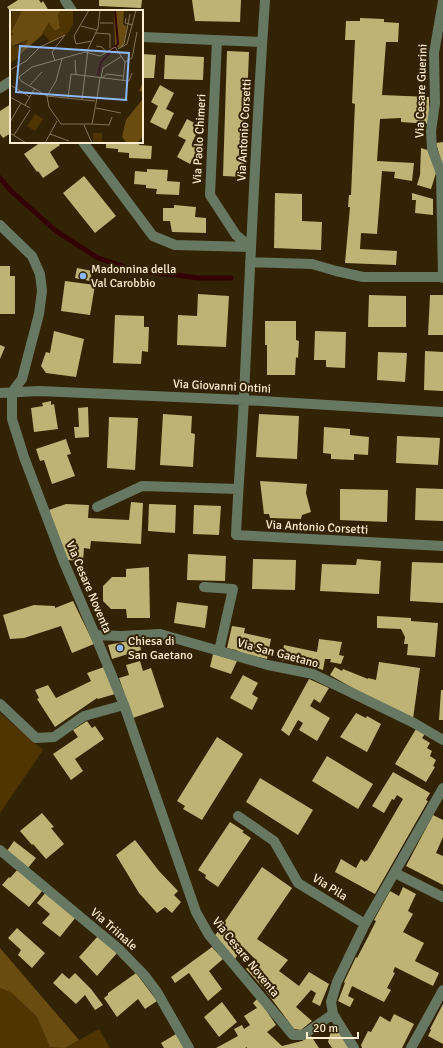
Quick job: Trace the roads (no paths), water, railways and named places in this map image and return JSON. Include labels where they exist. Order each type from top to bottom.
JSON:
[{"type":"street","points":[[65,0],[71,10]]},
{"type":"street","name":"Via Antonio Corsetti","points":[[265,0],[236,535],[443,546]]},
{"type":"street","name":"Via Cesare Guerini","points":[[443,0],[434,53],[435,102],[431,131],[432,149],[440,173],[443,277]]},
{"type":"street","points":[[143,37],[262,42]]},
{"type":"street","name":"Via Paolo Chimeri","points":[[217,40],[210,195],[236,235],[251,247]]},
{"type":"street","points":[[0,88],[10,82]]},
{"type":"street","points":[[84,143],[154,236],[175,245],[251,247]]},
{"type":"street","points":[[0,225],[32,256],[40,274],[42,291],[39,314],[22,379],[12,392]]},
{"type":"street","points":[[250,262],[312,264],[336,272],[363,277],[443,277]]},
{"type":"street","name":"Via Giovanni Ontini","points":[[0,393],[39,391],[244,400],[443,412]]},
{"type":"street","name":"Via Cesare Noventa","points":[[12,392],[12,419],[24,457],[63,560],[96,635],[124,705],[196,912],[209,935],[294,1035],[303,1035],[333,1014]]},
{"type":"street","points":[[97,507],[142,486],[238,489]]},
{"type":"street","points":[[204,587],[233,589],[219,651]]},
{"type":"street","name":"Via San Gaetano","points":[[96,635],[122,636],[160,634],[268,665],[313,674],[414,723],[443,740]]},
{"type":"street","points":[[0,704],[36,738],[54,736],[84,716],[124,705]]},
{"type":"street","points":[[354,1048],[333,1014],[331,1002],[337,982],[365,924],[443,788]]},
{"type":"street","name":"Via Pila","points":[[238,816],[274,841],[298,883],[365,924]]},
{"type":"street","name":"Via Triinale","points":[[0,850],[119,949],[145,976],[157,992],[189,1048]]},
{"type":"street","points":[[395,873],[443,897]]},
{"type":"street","points":[[411,1048],[443,990]]},
{"type":"waterway","points":[[0,178],[11,191],[56,231],[98,258],[134,270],[199,278],[231,278]]},
{"type":"place","name":"Madonnina della Val Carobbio","points":[[83,276]]},
{"type":"place","name":"Chiesa di San Gaetano","points":[[120,648]]}]
